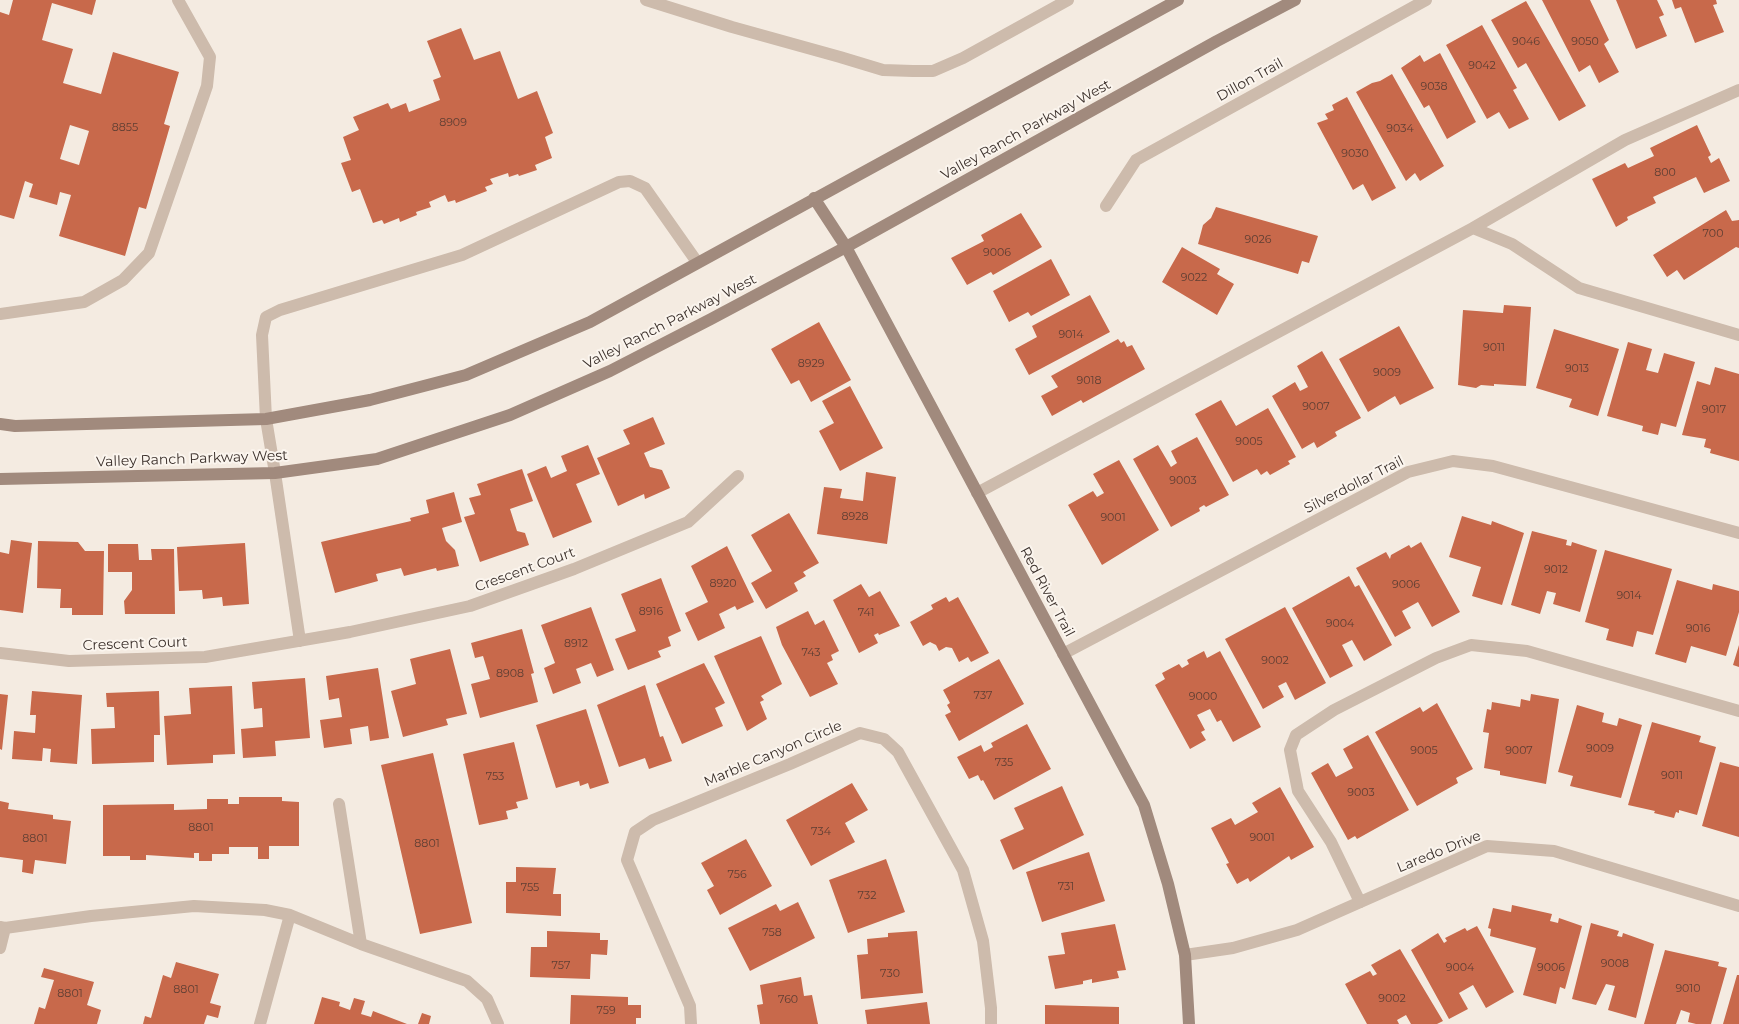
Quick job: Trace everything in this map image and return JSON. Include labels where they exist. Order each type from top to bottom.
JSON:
[{"type":"main road","points":[[0,424],[15,426],[266,419],[370,400],[466,376],[590,322],[1178,0]]},
{"type":"main road","name":"Valley Ranch Parkway West","points":[[0,479],[275,473],[377,459],[510,415],[610,371],[846,247],[1199,50],[1295,0]]},
{"type":"main road","name":"Red River Trail","points":[[814,198],[846,247],[1144,805],[1168,884],[1185,954],[1189,1024]]},
{"type":"street","points":[[0,314],[84,302],[123,280],[149,253],[207,86],[210,57],[178,0]]},
{"type":"street","points":[[646,0],[732,27],[840,56],[883,70],[933,71],[963,58],[1068,0]]},
{"type":"street","name":"Dillon Trail","points":[[1106,206],[1136,160],[1426,0]]},
{"type":"street","points":[[977,493],[1473,228],[1625,140],[1739,90]]},
{"type":"street","points":[[300,641],[266,419],[262,335],[266,317],[280,310],[462,255],[619,182],[630,180],[645,188],[697,262]]},
{"type":"street","points":[[1473,228],[1512,244],[1579,288],[1739,335]]},
{"type":"street","name":"Silverdollar Trail","points":[[1063,654],[1408,472],[1453,461],[1493,466],[1739,533]]},
{"type":"street","name":"Crescent Court","points":[[0,653],[69,661],[205,657],[350,632],[470,606],[574,570],[688,522],[738,476]]},
{"type":"street","points":[[1360,902],[1331,842],[1298,792],[1290,750],[1296,734],[1326,715],[1436,658],[1470,645],[1527,650],[1739,711]]},
{"type":"street","name":"Marble Canyon Circle","points":[[691,1024],[690,1006],[627,860],[635,832],[653,820],[860,733],[884,739],[898,752],[963,870],[983,941],[991,1008],[991,1024]]},
{"type":"street","points":[[339,804],[361,944]]},
{"type":"street","name":"Laredo Drive","points":[[1185,954],[1233,948],[1298,930],[1487,846],[1554,851],[1739,906]]},
{"type":"street","points":[[0,948],[3,928],[91,916],[194,906],[265,910],[290,915],[361,944],[467,982],[487,999],[498,1024]]},
{"type":"street","points":[[260,1024],[290,915]]},
{"type":"building","points":[[13,0],[96,0],[92,15],[52,3],[42,40],[73,49],[63,83],[101,94],[113,52],[179,72],[164,124],[170,126],[146,209],[139,207],[125,256],[59,236],[71,195],[60,192],[57,205],[29,197],[33,184],[25,181],[14,219],[0,215],[0,12],[9,15]],"holes":[[[70,125],[89,131],[79,165],[60,159]]]},
{"type":"building","points":[[1542,0],[1590,0],[1609,40],[1604,44],[1619,72],[1599,83],[1590,65],[1579,72]]},
{"type":"building","points":[[1616,0],[1657,0],[1664,15],[1659,17],[1667,36],[1636,49]]},
{"type":"building","points":[[1672,0],[1716,0],[1717,4],[1713,5],[1724,32],[1695,43],[1681,7],[1675,9]]},
{"type":"building","points":[[1526,1],[1586,106],[1559,121],[1526,63],[1518,68],[1491,20]]},
{"type":"building","points":[[1482,25],[1517,88],[1513,90],[1529,119],[1509,129],[1499,112],[1487,119],[1446,45]]},
{"type":"building","points":[[461,28],[474,60],[500,51],[518,99],[537,91],[553,133],[545,137],[552,158],[535,165],[537,170],[519,176],[518,174],[509,177],[508,173],[490,179],[493,184],[485,187],[487,191],[456,203],[455,200],[448,202],[445,195],[429,202],[431,207],[416,212],[417,215],[400,222],[399,218],[384,224],[382,220],[373,223],[360,189],[352,192],[341,163],[351,160],[343,137],[359,130],[353,117],[388,103],[391,109],[406,103],[409,112],[440,100],[433,80],[441,77],[427,41]]},
{"type":"building","points":[[1440,53],[1476,122],[1447,139],[1429,105],[1424,108],[1401,68],[1420,55],[1424,62]]},
{"type":"building","points":[[1392,74],[1444,166],[1420,181],[1415,173],[1406,181],[1356,92]]},
{"type":"building","points":[[1347,97],[1396,188],[1372,201],[1363,184],[1353,190],[1317,123],[1328,119],[1325,114],[1334,110],[1332,105]]},
{"type":"building","points":[[1697,125],[1711,155],[1708,157],[1711,163],[1719,158],[1730,181],[1704,193],[1696,177],[1653,197],[1656,203],[1627,217],[1628,220],[1616,227],[1592,179],[1625,163],[1628,168],[1654,156],[1650,148]]},
{"type":"building","points":[[1216,207],[1318,236],[1309,263],[1302,261],[1298,274],[1198,244],[1203,225],[1211,218]]},
{"type":"building","points":[[1726,210],[1732,221],[1739,220],[1739,248],[1736,247],[1684,280],[1677,270],[1667,277],[1653,255]]},
{"type":"building","points":[[1021,213],[1042,247],[993,275],[991,272],[967,285],[951,258],[984,241],[981,235]]},
{"type":"building","points":[[1182,247],[1220,269],[1217,274],[1234,284],[1217,315],[1162,282]]},
{"type":"building","points":[[1051,259],[1070,295],[1031,316],[1028,312],[1009,322],[993,291]]},
{"type":"building","points":[[1090,295],[1110,332],[1029,375],[1015,349],[1037,337],[1032,326]]},
{"type":"building","points":[[1504,305],[1531,307],[1526,386],[1494,384],[1494,386],[1481,385],[1476,388],[1458,385],[1463,310],[1503,313]]},
{"type":"building","points":[[819,322],[851,380],[811,402],[799,380],[791,384],[771,349]]},
{"type":"building","points":[[1399,326],[1434,388],[1400,405],[1395,396],[1368,412],[1339,359]]},
{"type":"building","points":[[1554,329],[1619,349],[1598,416],[1569,407],[1572,399],[1536,388]]},
{"type":"building","points":[[1118,339],[1121,343],[1124,341],[1127,347],[1132,345],[1145,369],[1083,403],[1081,400],[1052,416],[1041,396],[1058,387],[1051,376]]},
{"type":"building","points":[[1628,342],[1652,349],[1646,370],[1658,373],[1664,353],[1695,362],[1676,427],[1661,423],[1658,435],[1642,431],[1643,426],[1607,416]]},
{"type":"building","points":[[1322,351],[1361,418],[1335,432],[1337,436],[1317,448],[1314,442],[1302,449],[1272,396],[1295,382],[1300,391],[1308,387],[1297,366]]},
{"type":"building","points":[[1715,367],[1739,374],[1739,461],[1710,453],[1711,449],[1704,447],[1706,439],[1682,435],[1697,381],[1710,385]]},
{"type":"building","points":[[850,386],[883,448],[840,471],[819,431],[834,423],[822,401]]},
{"type":"building","points":[[1221,400],[1236,426],[1268,408],[1296,457],[1288,461],[1290,464],[1270,475],[1267,471],[1261,475],[1257,469],[1233,482],[1195,414]]},
{"type":"building","points":[[653,417],[665,444],[644,453],[650,467],[662,470],[670,488],[645,499],[644,494],[618,506],[597,458],[630,444],[623,430]]},
{"type":"building","points":[[1197,437],[1229,495],[1206,507],[1204,505],[1199,508],[1200,511],[1171,527],[1133,459],[1158,445],[1171,467],[1177,463],[1171,451]]},
{"type":"building","points":[[588,445],[600,474],[576,484],[592,522],[553,538],[527,474],[546,466],[551,478],[567,471],[561,456]]},
{"type":"building","points":[[1119,460],[1159,530],[1102,565],[1068,505],[1093,491],[1097,497],[1104,493],[1093,474]]},
{"type":"building","points":[[522,469],[533,501],[510,509],[517,531],[525,533],[529,545],[480,562],[464,517],[475,514],[469,498],[481,495],[477,484]]},
{"type":"building","points":[[866,472],[896,477],[887,544],[817,534],[824,487],[842,489],[840,498],[863,501]]},
{"type":"building","points":[[454,492],[462,522],[442,528],[446,541],[455,550],[459,566],[437,571],[436,568],[404,576],[401,568],[376,574],[378,581],[335,593],[321,542],[411,521],[410,518],[429,513],[426,500]]},
{"type":"building","points":[[789,513],[819,563],[803,572],[806,576],[794,583],[798,591],[766,609],[751,583],[772,571],[751,535]]},
{"type":"building","points":[[1462,516],[1491,525],[1492,521],[1524,533],[1502,605],[1472,596],[1481,567],[1449,557]]},
{"type":"building","points":[[1532,531],[1567,540],[1566,545],[1571,546],[1572,542],[1597,550],[1580,612],[1553,604],[1556,593],[1547,591],[1540,614],[1511,605]]},
{"type":"building","points":[[11,540],[32,543],[23,613],[0,610],[0,552],[9,554]]},
{"type":"building","points":[[38,541],[78,542],[85,551],[104,551],[103,615],[72,615],[72,608],[60,608],[61,589],[37,588]]},
{"type":"building","points":[[1421,542],[1460,612],[1432,627],[1418,602],[1402,611],[1411,628],[1395,637],[1356,568],[1386,552],[1390,559],[1391,555],[1409,545],[1411,548]]},
{"type":"building","points":[[245,543],[249,604],[223,606],[222,597],[203,599],[202,590],[179,591],[177,547]]},
{"type":"building","points":[[108,544],[138,544],[139,560],[152,560],[151,549],[174,549],[175,614],[125,614],[124,601],[132,590],[132,572],[108,572]]},
{"type":"building","points":[[727,546],[754,602],[737,610],[735,606],[719,614],[725,628],[698,641],[685,613],[708,602],[691,566]]},
{"type":"building","points":[[1605,550],[1672,569],[1653,635],[1637,631],[1633,647],[1606,640],[1609,629],[1585,622]]},
{"type":"building","points":[[1349,576],[1355,587],[1359,585],[1392,645],[1364,661],[1352,640],[1342,645],[1353,666],[1330,678],[1292,608]]},
{"type":"building","points":[[661,578],[681,631],[668,637],[671,646],[658,651],[661,657],[628,670],[615,639],[636,631],[621,594]]},
{"type":"building","points":[[1677,580],[1712,590],[1713,584],[1739,591],[1739,612],[1726,656],[1691,646],[1686,663],[1655,654]]},
{"type":"building","points":[[861,584],[869,597],[880,591],[900,626],[879,635],[878,633],[874,635],[878,643],[859,653],[833,600]]},
{"type":"building","points":[[946,597],[949,602],[958,597],[989,653],[971,662],[968,657],[959,662],[952,648],[946,647],[939,651],[936,645],[930,642],[923,646],[910,622],[933,609],[931,605]]},
{"type":"building","points":[[591,607],[614,670],[597,677],[591,663],[576,669],[581,683],[553,694],[544,668],[555,663],[541,625]]},
{"type":"building","points":[[1285,607],[1326,683],[1295,700],[1286,682],[1278,686],[1284,697],[1263,709],[1225,639]]},
{"type":"building","points":[[808,611],[815,625],[824,620],[839,651],[831,655],[833,660],[827,663],[838,684],[810,697],[782,645],[776,627]]},
{"type":"building","points":[[522,629],[534,673],[531,674],[538,702],[480,718],[471,684],[490,679],[483,656],[475,658],[471,643]]},
{"type":"building","points":[[761,636],[782,684],[761,696],[764,700],[760,702],[767,719],[747,731],[714,656]]},
{"type":"building","points":[[1739,645],[1739,667],[1733,665]]},
{"type":"building","points":[[450,649],[467,714],[446,719],[448,725],[403,737],[391,691],[416,684],[410,659]]},
{"type":"building","points":[[1204,651],[1207,658],[1220,651],[1261,727],[1233,742],[1221,720],[1217,722],[1210,709],[1197,715],[1205,730],[1201,732],[1206,740],[1190,749],[1155,685],[1165,679],[1162,673],[1179,664],[1182,668],[1189,664],[1187,660]]},
{"type":"building","points":[[999,659],[1024,704],[959,741],[945,715],[951,712],[947,705],[950,703],[943,690]]},
{"type":"building","points":[[704,663],[725,703],[715,708],[723,726],[682,744],[656,684]]},
{"type":"building","points":[[378,668],[389,738],[370,741],[368,726],[350,729],[352,744],[324,748],[320,720],[342,717],[339,698],[329,700],[326,676]]},
{"type":"building","points":[[305,678],[310,738],[275,741],[276,756],[243,758],[241,729],[263,727],[262,708],[254,709],[252,682]]},
{"type":"building","points":[[645,685],[660,737],[663,736],[672,761],[649,769],[645,758],[619,767],[597,705]]},
{"type":"building","points":[[232,686],[235,754],[213,755],[213,763],[167,765],[164,716],[191,714],[189,688]]},
{"type":"building","points":[[32,691],[82,695],[77,764],[50,762],[51,749],[43,748],[42,761],[12,759],[14,731],[35,733],[36,715],[30,715]]},
{"type":"building","points":[[159,691],[160,735],[154,735],[154,762],[92,764],[91,729],[115,728],[114,707],[107,707],[106,693]]},
{"type":"building","points":[[0,694],[8,695],[2,750],[0,749]]},
{"type":"building","points":[[1531,694],[1559,699],[1546,784],[1500,775],[1500,771],[1484,768],[1489,733],[1483,732],[1487,709],[1491,710],[1492,702],[1520,707],[1521,699],[1530,701]]},
{"type":"building","points":[[1437,703],[1473,769],[1456,778],[1458,783],[1417,806],[1375,732],[1420,707],[1423,712]]},
{"type":"building","points":[[1577,705],[1604,713],[1602,722],[1617,726],[1619,718],[1642,725],[1621,798],[1570,786],[1573,776],[1558,772]]},
{"type":"building","points":[[586,709],[609,783],[590,789],[588,783],[580,786],[579,781],[556,788],[536,725]]},
{"type":"building","points":[[1652,722],[1701,736],[1699,742],[1716,747],[1697,815],[1679,810],[1679,813],[1676,812],[1674,818],[1654,813],[1655,811],[1628,805]]},
{"type":"building","points":[[1027,724],[1051,769],[994,800],[983,780],[981,781],[978,775],[969,779],[957,757],[981,745],[984,752],[993,747],[991,743]]},
{"type":"building","points":[[1368,735],[1409,810],[1357,839],[1355,836],[1348,840],[1311,773],[1328,763],[1336,777],[1353,768],[1343,749]]},
{"type":"building","points":[[514,742],[528,799],[516,802],[518,808],[506,811],[508,819],[479,825],[463,754]]},
{"type":"building","points":[[433,753],[472,923],[420,934],[381,765]]},
{"type":"building","points":[[1720,762],[1739,767],[1739,837],[1702,826]]},
{"type":"building","points":[[852,783],[868,810],[845,823],[855,842],[811,866],[786,820]]},
{"type":"building","points":[[1062,786],[1084,835],[1013,870],[1000,840],[1024,829],[1014,808]]},
{"type":"building","points":[[1280,787],[1314,847],[1291,860],[1289,856],[1250,882],[1248,878],[1237,884],[1226,864],[1229,863],[1211,828],[1231,818],[1235,825],[1258,812],[1252,803]]},
{"type":"building","points":[[239,797],[282,797],[282,801],[299,802],[299,846],[269,846],[269,859],[258,859],[258,847],[229,847],[229,854],[212,854],[212,861],[199,861],[199,853],[194,853],[194,858],[146,855],[146,860],[130,860],[130,856],[103,856],[103,805],[174,804],[174,810],[207,809],[207,799],[228,799],[228,804],[239,804]]},
{"type":"building","points":[[0,801],[9,803],[8,809],[53,815],[53,819],[71,821],[66,864],[35,860],[33,874],[22,872],[23,860],[0,857]]},
{"type":"building","points":[[746,839],[772,886],[720,915],[707,890],[714,886],[701,863]]},
{"type":"building","points":[[1089,852],[1105,901],[1042,922],[1026,872]]},
{"type":"building","points":[[886,859],[905,912],[848,933],[829,880]]},
{"type":"building","points":[[516,867],[556,868],[553,894],[561,894],[561,916],[506,913],[506,882],[516,882]]},
{"type":"building","points":[[798,902],[815,938],[750,971],[728,928],[776,904],[780,911]]},
{"type":"building","points":[[1512,905],[1552,914],[1550,921],[1558,923],[1559,918],[1582,926],[1565,989],[1560,987],[1556,1004],[1523,995],[1536,948],[1490,936],[1491,929],[1488,928],[1493,908],[1511,912]]},
{"type":"building","points":[[1591,923],[1619,931],[1617,936],[1622,937],[1623,933],[1654,944],[1636,1018],[1608,1010],[1615,986],[1606,984],[1596,1005],[1572,999]]},
{"type":"building","points":[[1115,924],[1126,970],[1117,971],[1119,978],[1092,983],[1092,979],[1083,981],[1083,984],[1055,989],[1048,956],[1065,954],[1061,933]]},
{"type":"building","points":[[1477,926],[1514,992],[1486,1008],[1473,985],[1459,993],[1468,1009],[1449,1019],[1411,950],[1438,933],[1444,943],[1447,941],[1445,938],[1465,928],[1467,931]]},
{"type":"building","points":[[547,931],[600,933],[600,940],[608,940],[607,955],[591,954],[590,979],[530,977],[531,947],[547,947]]},
{"type":"building","points":[[917,931],[923,993],[861,999],[857,955],[868,954],[867,939],[888,937],[888,933]]},
{"type":"building","points":[[1400,949],[1443,1021],[1437,1024],[1411,1024],[1406,1015],[1397,1020],[1399,1024],[1367,1024],[1345,984],[1370,971],[1373,976],[1377,974],[1371,965]]},
{"type":"building","points":[[1665,950],[1719,962],[1718,966],[1727,968],[1711,1024],[1688,1022],[1690,1013],[1681,1010],[1676,1024],[1644,1024]]},
{"type":"building","points":[[176,962],[219,974],[210,1003],[221,1006],[218,1018],[207,1015],[204,1024],[143,1024],[145,1016],[151,1018],[163,975],[171,978]]},
{"type":"building","points":[[44,968],[94,982],[87,1005],[101,1010],[97,1024],[34,1024],[39,1007],[45,1009],[54,980],[41,977]]},
{"type":"building","points":[[1737,975],[1739,975],[1739,1024],[1723,1024]]},
{"type":"building","points":[[801,977],[804,996],[812,995],[818,1024],[760,1024],[757,1005],[763,1004],[760,985]]},
{"type":"building","points":[[571,995],[628,997],[628,1005],[641,1005],[641,1018],[636,1018],[636,1024],[570,1024]]},
{"type":"building","points":[[322,997],[340,1002],[339,1006],[350,1010],[354,998],[365,1001],[361,1014],[371,1017],[373,1011],[407,1024],[314,1024]]},
{"type":"building","points":[[927,1002],[930,1024],[867,1024],[865,1010]]},
{"type":"building","points":[[1045,1005],[1119,1007],[1119,1024],[1045,1024]]},
{"type":"building","points":[[422,1013],[431,1016],[429,1024],[418,1024]]}]
